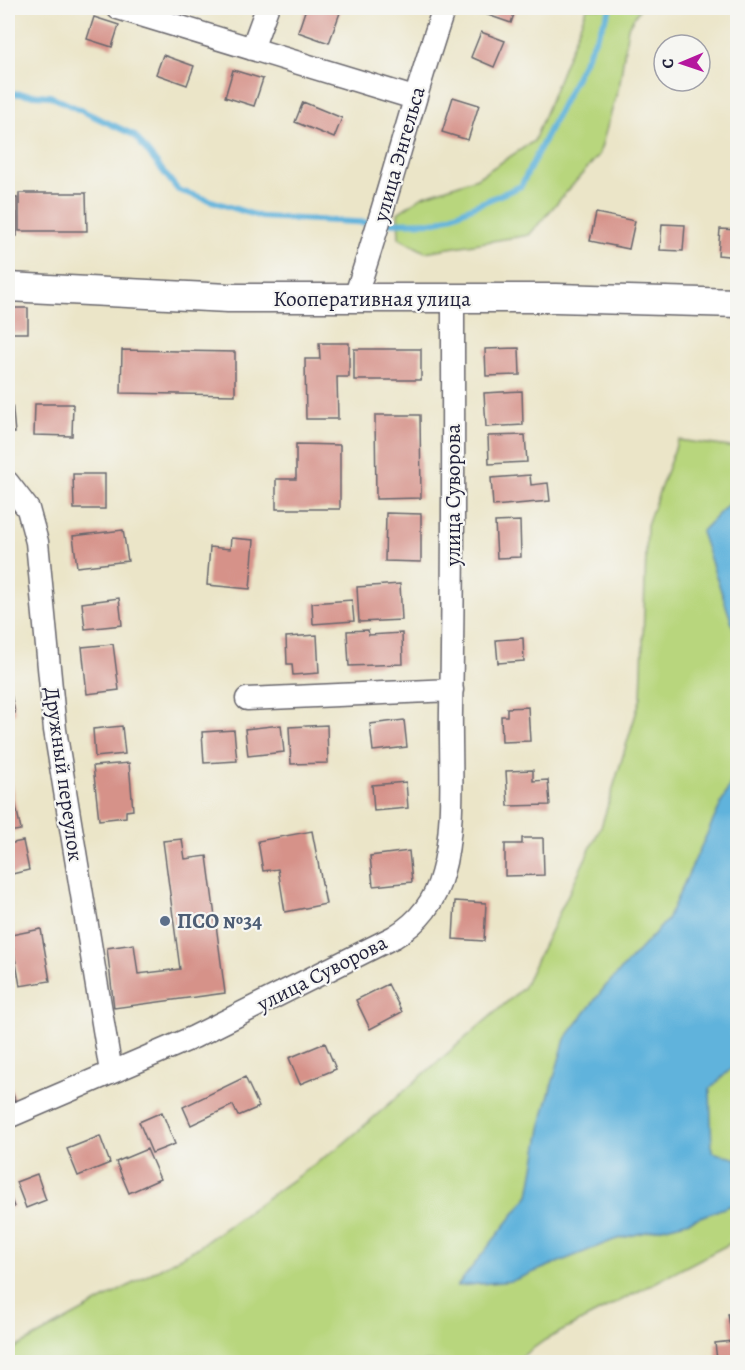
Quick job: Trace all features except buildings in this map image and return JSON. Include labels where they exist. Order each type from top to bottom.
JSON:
[{"type":"street","points":[[118,8],[414,98]]},
{"type":"street","points":[[252,49],[267,8]]},
{"type":"street","name":"улица Энгельса","points":[[354,300],[387,203],[414,98],[444,8]]},
{"type":"street","name":"Кооперативная улица","points":[[8,287],[228,298],[354,300],[556,298],[738,303]]},
{"type":"street","name":"улица Суворова","points":[[8,1117],[194,1037],[410,928],[423,915],[440,881],[447,849],[452,690],[453,300]]},
{"type":"street","name":"Дружный переулок","points":[[8,483],[28,509],[36,542],[56,730],[111,1072]]},
{"type":"street","points":[[247,699],[452,690]]},
{"type":"green space","points":[[587,8],[640,8],[628,27],[620,82],[599,155],[529,235],[425,252],[399,238],[398,213],[423,196],[477,178],[534,141]]},
{"type":"green space","points":[[678,440],[737,448],[737,1240],[545,1340],[514,1362],[8,1362],[8,1352],[197,1248],[343,1144],[523,988],[602,824],[641,697],[647,525]]},
{"type":"water","points":[[738,495],[737,638],[701,532]]},
{"type":"water","points":[[737,773],[737,1063],[710,1089],[712,1152],[737,1159],[737,1203],[690,1221],[614,1240],[512,1281],[457,1286],[529,1195],[544,1112],[565,1039],[604,988],[667,920]]},
{"type":"waterway","points":[[384,223],[437,222],[521,186],[611,8]]},
{"type":"waterway","points":[[8,93],[50,96],[134,135],[178,190],[261,217],[373,223]]},
{"type":"place","name":"ПСО №34","points":[[165,921]]}]
